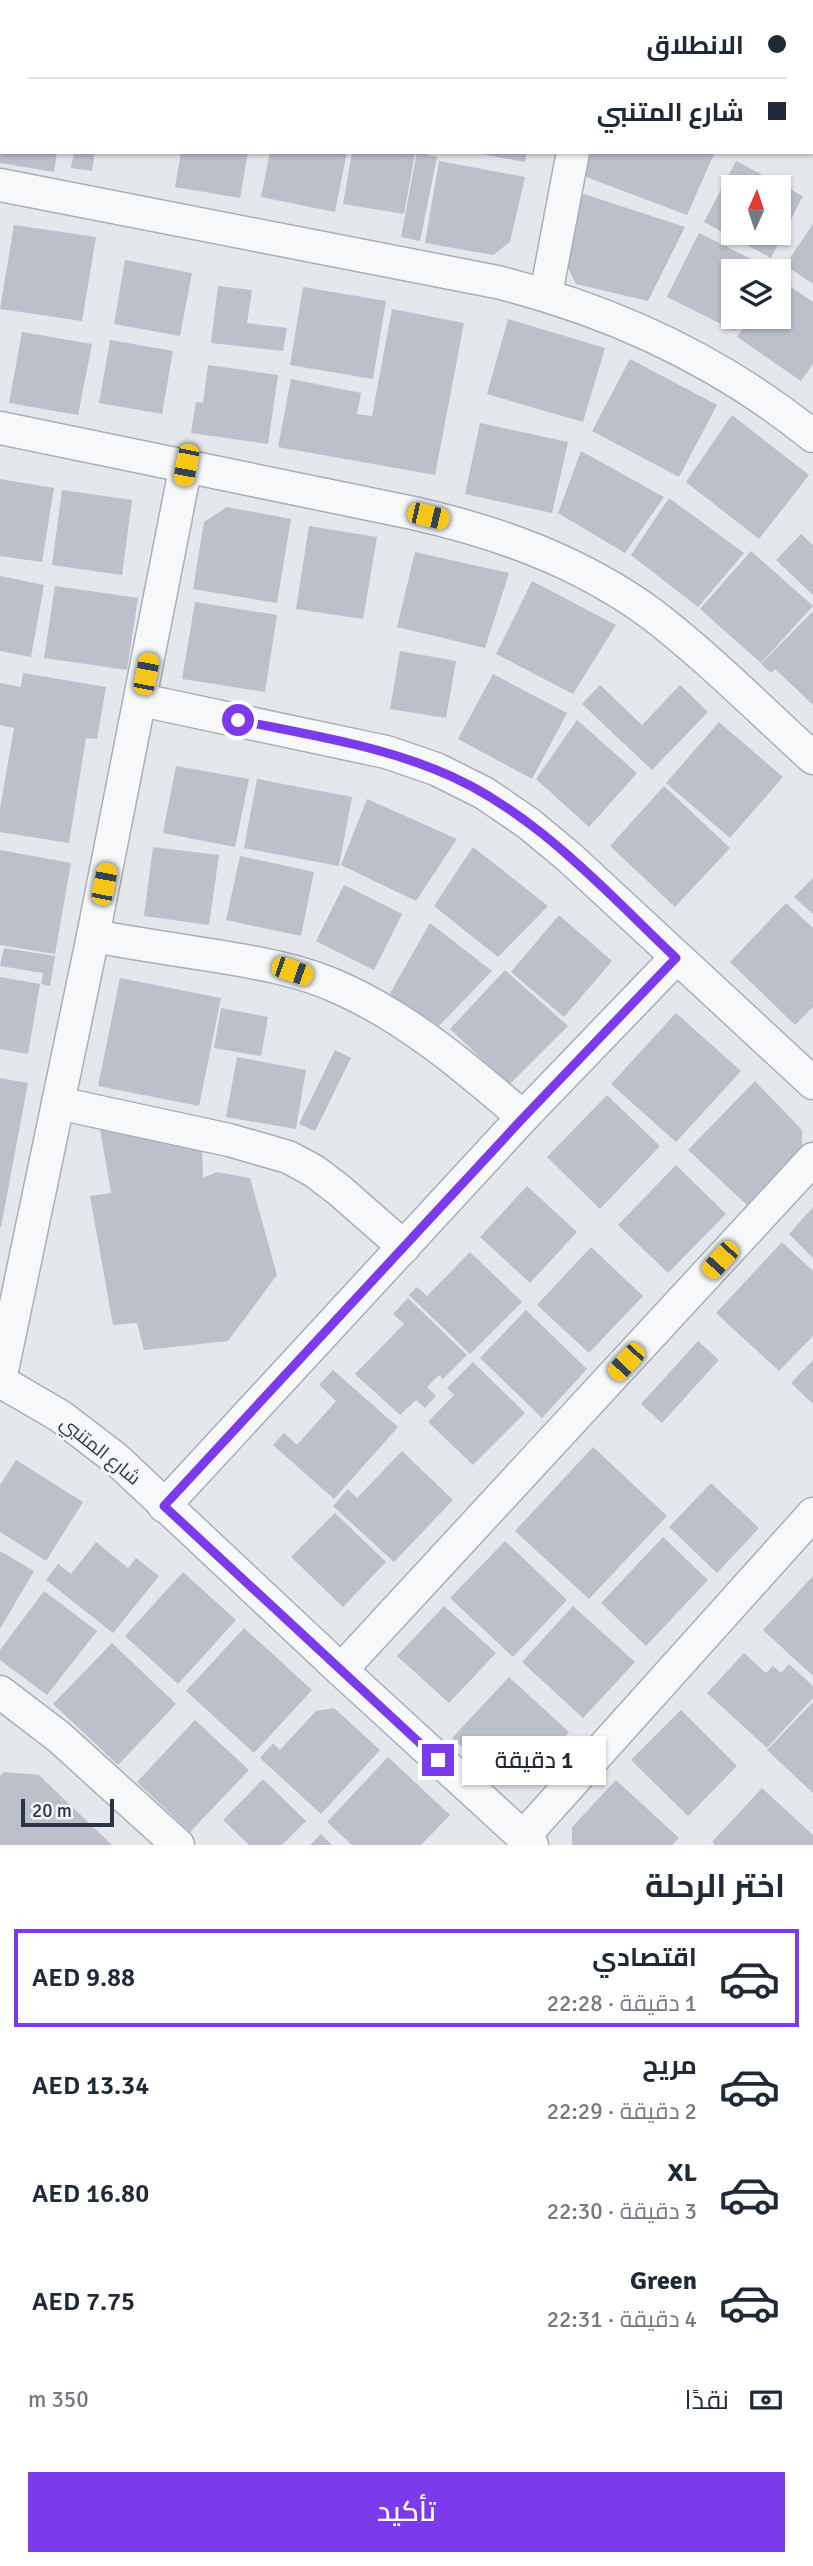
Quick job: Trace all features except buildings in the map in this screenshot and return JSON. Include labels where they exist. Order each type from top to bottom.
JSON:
[{"type":"street","points":[[546,294],[573,154]]},
{"type":"street","points":[[0,185],[497,282],[546,294],[599,312],[701,359],[749,388],[813,436]]},
{"type":"street","points":[[0,428],[463,524],[559,559],[604,583],[687,642],[813,758]]},
{"type":"street","points":[[0,1381],[141,700],[186,465]]},
{"type":"street","points":[[141,700],[386,752],[436,769],[484,793],[528,823],[569,857],[813,1083]]},
{"type":"street","points":[[93,936],[244,961],[292,971],[338,987],[382,1009],[422,1035],[472,1073],[523,1118]]},
{"type":"street","points":[[164,1506],[523,1118],[676,958]]},
{"type":"street","points":[[58,1103],[239,1143],[288,1157],[314,1171],[339,1190],[404,1247]]},
{"type":"street","points":[[341,1670],[813,1159]]},
{"type":"street","name":"شارع المتنبي","points":[[0,1381],[60,1416],[115,1458],[528,1841]]},
{"type":"street","points":[[528,1841],[813,1514]]},
{"type":"street","points":[[4,1701],[105,1777],[178,1845]]},
{"type":"route","points":[[238,720],[386,752],[436,769],[484,793],[528,823],[569,857],[676,958],[523,1118],[164,1506],[438,1760]]}]
